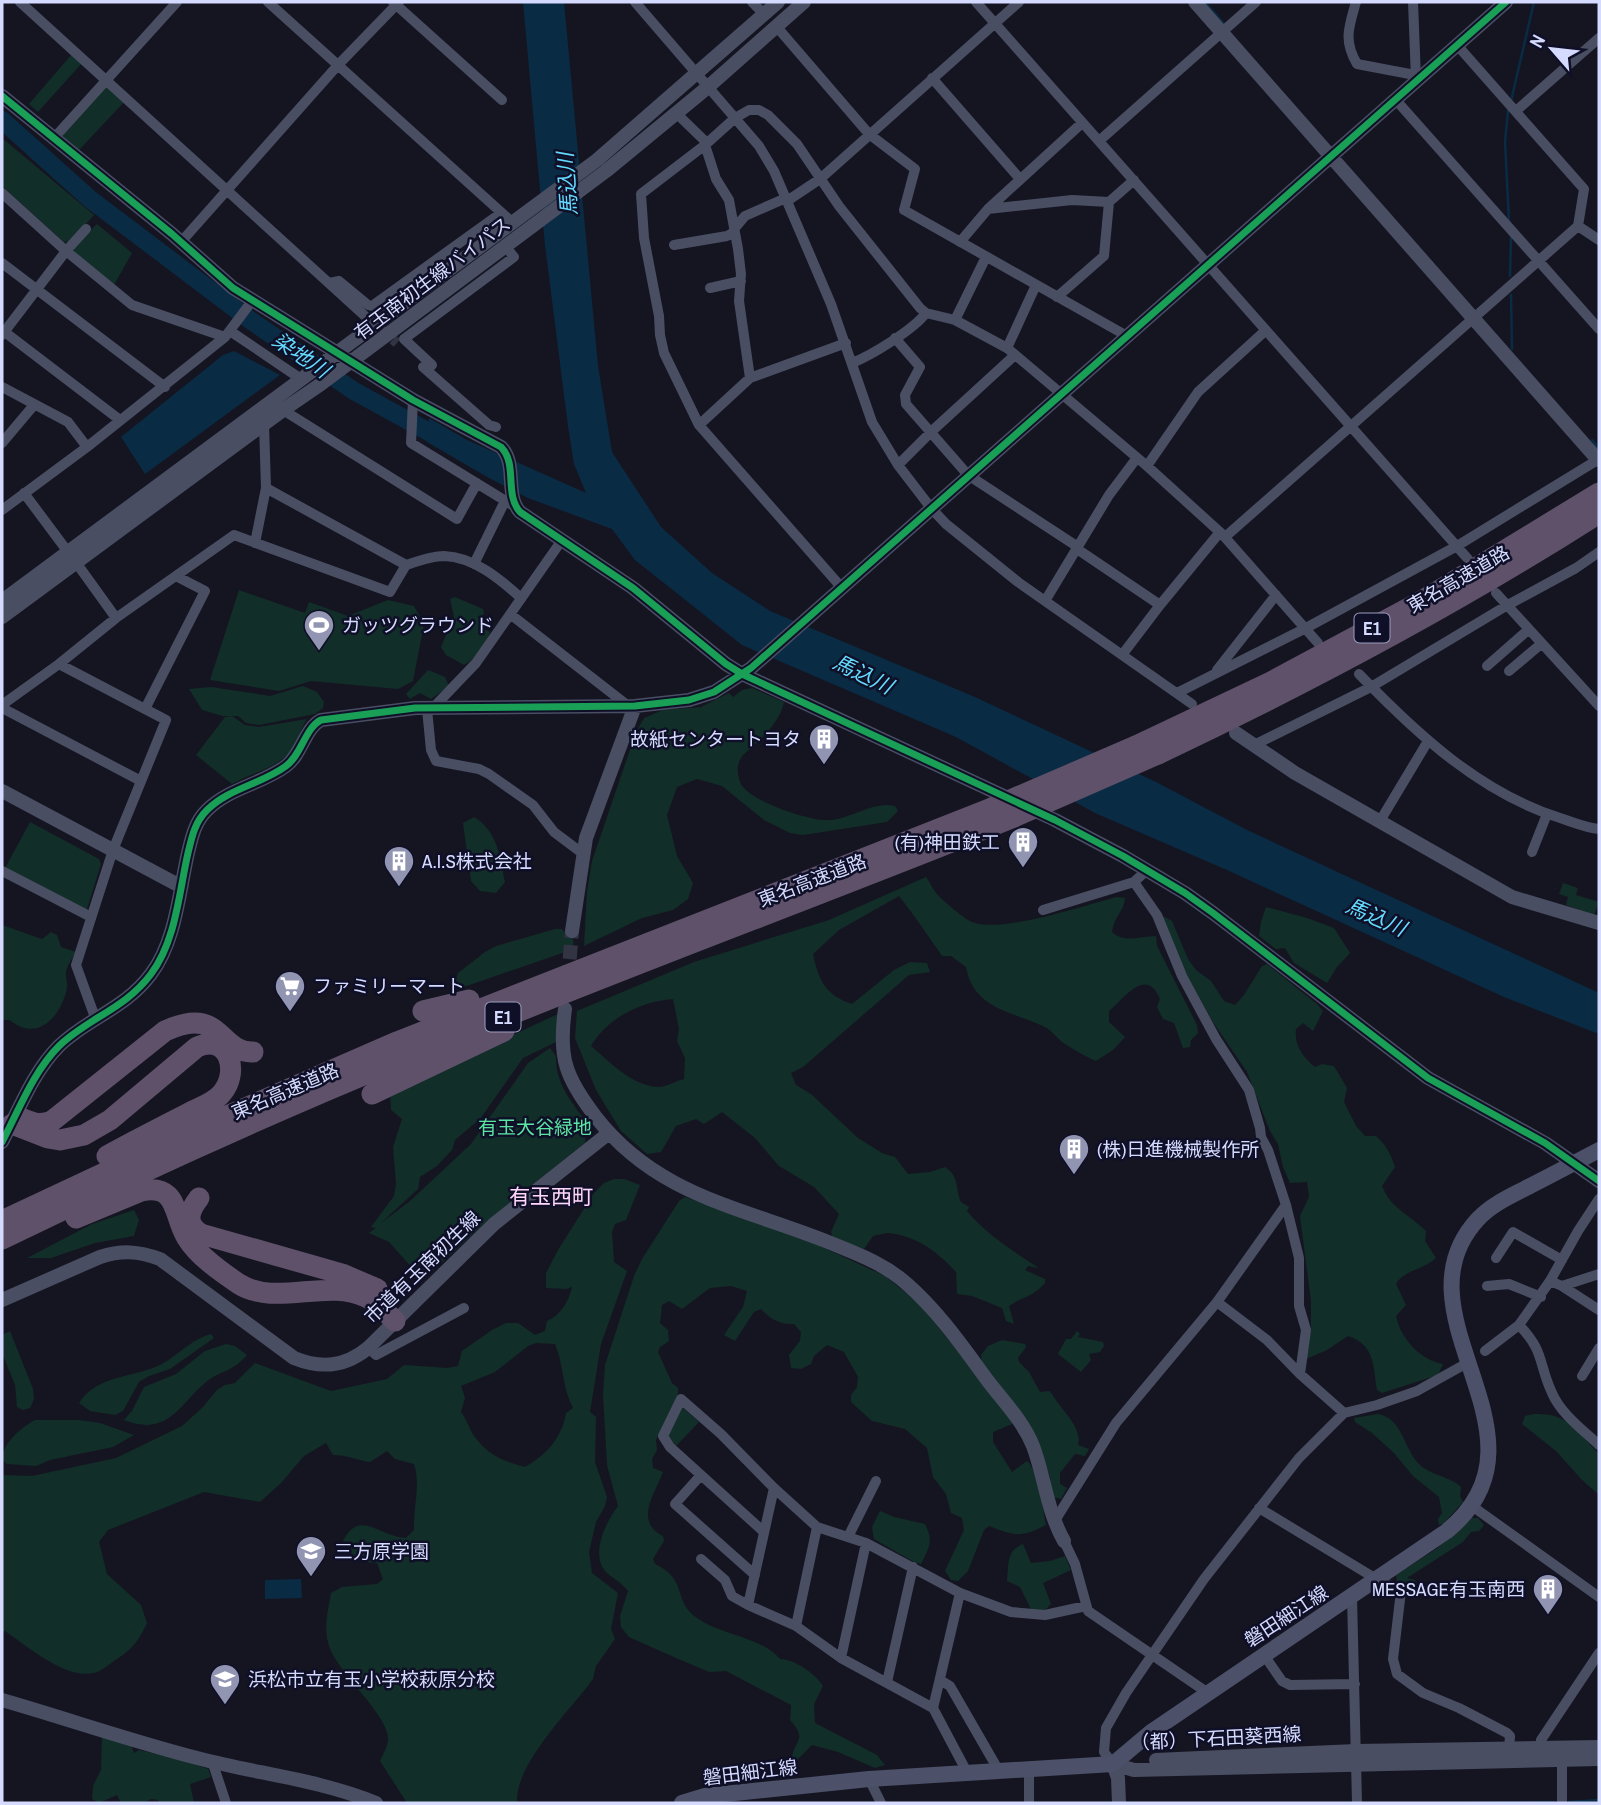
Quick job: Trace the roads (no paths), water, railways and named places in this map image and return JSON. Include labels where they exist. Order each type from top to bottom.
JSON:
[{"type":"highway","name":"東名高速道路","points":[[2,1219],[385,1047],[992,808],[1136,746],[1272,682],[1388,620],[1487,563],[1599,493]]},
{"type":"highway","name":"東名高速道路","points":[[2,1239],[219,1137],[403,1058],[852,883],[1014,817],[1158,754],[1279,697],[1396,635],[1599,513]]},
{"type":"highway","points":[[423,1011],[446,1007],[625,952]]},
{"type":"highway","points":[[372,1094],[657,958]]},
{"type":"highway","points":[[10,1127],[43,1125],[52,1121],[164,1031],[184,1023],[203,1024],[214,1028],[236,1048],[253,1052]]},
{"type":"highway","points":[[2,1219],[117,1150],[215,1100],[229,1082],[229,1060],[226,1052],[213,1044],[197,1047],[110,1120],[84,1135],[60,1140],[48,1139],[10,1127]]},
{"type":"highway","points":[[2,1246],[150,1189],[165,1194],[172,1200],[187,1238],[198,1251],[230,1278],[249,1289],[265,1292],[357,1293],[399,1317]]},
{"type":"highway","points":[[199,1198],[191,1208],[190,1220],[191,1226],[201,1234],[356,1279],[379,1291],[399,1317]]},
{"type":"main road","name":"磐田細江線","points":[[682,1803],[869,1779],[1112,1764],[1208,1693],[1447,1531],[1472,1506],[1486,1476],[1490,1449],[1488,1430],[1455,1317],[1451,1292],[1454,1267],[1466,1235],[1494,1206],[1599,1150]]},
{"type":"street","points":[[20,2],[365,316]]},
{"type":"street","points":[[54,138],[177,2]]},
{"type":"street","points":[[268,2],[501,213],[520,224]]},
{"type":"street","points":[[635,2],[759,146],[787,200],[846,343],[872,422],[898,465],[931,508],[946,524],[1045,601],[1192,704]]},
{"type":"street","points":[[752,2],[764,14]]},
{"type":"street","name":"有玉南初生線バイパス","points":[[600,166],[778,2]]},
{"type":"street","name":"有玉南初生線バイパス","points":[[2,617],[71,557],[304,377],[676,113],[804,2]]},
{"type":"street","points":[[976,2],[1468,559]]},
{"type":"street","points":[[674,245],[727,236],[744,216],[787,200],[820,179],[1018,2]]},
{"type":"street","points":[[1177,693],[1306,628],[1457,546],[1599,460],[1195,2]]},
{"type":"street","points":[[1099,141],[1256,2]]},
{"type":"street","points":[[1356,2],[1350,26],[1349,49],[1357,64],[1415,78]]},
{"type":"street","points":[[1413,2],[1415,78]]},
{"type":"street","points":[[10,1127],[51,1055],[71,1036],[134,994],[159,963],[167,943],[191,836],[201,816],[214,803],[286,766],[301,750],[315,723],[399,709],[631,705],[704,697],[746,671],[842,588],[1395,99],[1415,78],[1505,2]]},
{"type":"street","points":[[181,242],[396,3],[502,100]]},
{"type":"street","points":[[776,26],[869,134],[915,169],[904,210],[1127,335]]},
{"type":"street","points":[[1512,106],[1599,38]]},
{"type":"street","points":[[1122,655],[1160,605],[1223,534],[1350,427],[1578,226],[1584,189],[1457,45]]},
{"type":"street","points":[[932,78],[1020,179]]},
{"type":"street","points":[[2,96],[251,302],[348,364],[495,442],[508,457],[512,501],[474,564]]},
{"type":"street","points":[[1395,99],[1599,330]]},
{"type":"street","points":[[842,588],[699,425],[664,353],[660,335],[659,316],[644,238],[640,194],[706,144],[735,118],[749,110],[759,110],[768,115],[797,144],[903,289],[926,313],[955,320],[1011,351],[1061,393],[1223,534],[1318,643]]},
{"type":"street","points":[[676,113],[706,144],[716,179],[729,200],[738,249],[741,281],[739,301],[750,378]]},
{"type":"street","points":[[960,242],[988,209],[1082,123]]},
{"type":"street","points":[[1057,297],[1104,256],[1109,202],[1134,180]]},
{"type":"street","points":[[2,193],[66,251],[132,305],[227,334],[304,377]]},
{"type":"street","points":[[988,209],[1072,200],[1109,202]]},
{"type":"street","points":[[330,282],[339,281],[372,306],[501,213]]},
{"type":"street","name":"有玉南初生線バイパス","points":[[2,601],[71,557],[321,384],[506,247],[520,224]]},
{"type":"street","points":[[1578,226],[1599,240]]},
{"type":"street","points":[[86,229],[2,333],[120,420]]},
{"type":"street","points":[[427,370],[432,365],[404,339],[514,257],[506,247]]},
{"type":"street","points":[[955,320],[986,257]]},
{"type":"street","points":[[2,264],[165,387]]},
{"type":"street","points":[[709,288],[741,281]]},
{"type":"street","points":[[898,465],[1011,351],[1036,285]]},
{"type":"street","points":[[2,510],[165,387],[227,334],[251,302]]},
{"type":"street","points":[[852,363],[895,338],[926,313]]},
{"type":"street","points":[[1147,467],[1198,392],[1265,331]]},
{"type":"street","points":[[895,338],[921,369],[905,395],[906,404],[968,475],[1160,605]]},
{"type":"street","points":[[397,343],[489,425],[496,426]]},
{"type":"street","points":[[699,425],[750,378],[846,343]]},
{"type":"street","points":[[2,387],[68,422],[87,447]]},
{"type":"street","points":[[413,400],[411,443],[512,501],[562,540],[633,588],[726,664],[746,671],[1055,820],[1147,870],[1230,925],[1428,1078],[1545,1143],[1599,1181]]},
{"type":"street","points":[[2,443],[34,405]]},
{"type":"street","points":[[283,410],[457,519],[477,483]]},
{"type":"street","points":[[255,543],[266,488],[264,424]]},
{"type":"street","points":[[1045,601],[1109,495],[1136,459]]},
{"type":"street","points":[[266,488],[406,565],[445,556],[474,564],[499,578],[521,598]]},
{"type":"street","points":[[24,493],[116,618]]},
{"type":"street","points":[[141,780],[2,706],[116,618],[234,535],[390,593],[406,565]]},
{"type":"street","points":[[562,540],[476,663],[429,709],[431,750],[436,761],[479,769],[489,774],[533,805],[554,832],[582,853]]},
{"type":"street","points":[[1254,746],[1371,687],[1599,552]]},
{"type":"street","points":[[145,709],[205,592],[176,576]]},
{"type":"street","points":[[1496,593],[1599,706]]},
{"type":"street","points":[[1213,674],[1276,595]]},
{"type":"street","points":[[510,614],[631,705]]},
{"type":"street","points":[[1487,666],[1528,630]]},
{"type":"street","points":[[1509,671],[1541,644]]},
{"type":"street","points":[[59,664],[166,720],[113,850],[76,965],[96,1020]]},
{"type":"street","points":[[1359,674],[1443,754],[1496,790],[1547,814],[1599,829]]},
{"type":"street","points":[[572,931],[582,853],[631,705]]},
{"type":"street","points":[[1236,733],[1295,773],[1512,897],[1599,921]]},
{"type":"street","points":[[1380,821],[1429,741]]},
{"type":"street","points":[[2,791],[180,886]]},
{"type":"street","points":[[1532,852],[1547,814]]},
{"type":"street","points":[[1043,910],[1134,882],[1147,870]]},
{"type":"street","points":[[2,871],[91,917]]},
{"type":"street","points":[[1134,882],[1157,915],[1182,976],[1216,1039],[1249,1090],[1261,1136],[1286,1205],[1299,1258],[1299,1306],[1306,1330],[1300,1374]]},
{"type":"street","points":[[565,1009],[562,1047],[566,1070],[582,1098],[609,1133],[642,1164],[681,1187],[888,1268],[906,1283],[958,1341],[1025,1430],[1042,1473],[1054,1522],[1077,1569],[1086,1606],[1092,1613],[1208,1693]]},
{"type":"street","name":"市道有玉南初生線","points":[[2,1300],[100,1257],[115,1252],[137,1252],[160,1259],[294,1357],[315,1365],[349,1360],[368,1348],[494,1224],[609,1133]]},
{"type":"street","points":[[1485,1351],[1519,1325],[1541,1297],[1599,1199]]},
{"type":"street","points":[[1054,1522],[1116,1423],[1217,1302],[1286,1205]]},
{"type":"street","points":[[1496,1258],[1513,1232],[1562,1260]]},
{"type":"street","points":[[1562,1286],[1599,1274]]},
{"type":"street","points":[[1550,1281],[1599,1310]]},
{"type":"street","points":[[1488,1286],[1509,1284],[1541,1297]]},
{"type":"street","points":[[1217,1302],[1267,1340],[1344,1413]]},
{"type":"street","points":[[368,1348],[376,1355],[464,1308]]},
{"type":"street","points":[[1519,1325],[1540,1353],[1551,1392],[1560,1408],[1599,1445]]},
{"type":"street","points":[[1582,1376],[1599,1348]]},
{"type":"street","points":[[1119,1803],[1118,1778],[1104,1752],[1107,1728],[1126,1693],[1204,1579],[1259,1508],[1299,1458],[1344,1413],[1417,1391],[1469,1362]]},
{"type":"street","points":[[764,1532],[670,1447],[663,1436],[681,1399],[817,1527],[866,1543],[960,1593],[1011,1612],[1045,1615],[1086,1606]]},
{"type":"street","points":[[701,1475],[675,1504],[755,1575]]},
{"type":"street","points":[[848,1537],[876,1481]]},
{"type":"street","points":[[748,1605],[774,1488]]},
{"type":"street","points":[[1472,1506],[1599,1597]]},
{"type":"street","points":[[1259,1508],[1378,1580],[1398,1588],[1402,1594],[1393,1659],[1397,1674],[1423,1693],[1507,1733],[1510,1736],[1508,1749]]},
{"type":"street","points":[[796,1626],[817,1527]]},
{"type":"street","points":[[841,1658],[866,1543]]},
{"type":"street","points":[[701,1559],[724,1580],[732,1596],[796,1626],[841,1658],[933,1708],[968,1774]]},
{"type":"street","points":[[887,1682],[913,1567]]},
{"type":"street","points":[[933,1708],[960,1593]]},
{"type":"street","points":[[1352,1597],[1357,1803]]},
{"type":"street","points":[[1539,1754],[1541,1740],[1599,1653]]},
{"type":"street","points":[[1264,1655],[1282,1681],[1290,1685],[1355,1684]]},
{"type":"street","points":[[940,1680],[950,1686],[999,1771]]},
{"type":"street","points":[[2,1700],[212,1762],[324,1786],[376,1803]]},
{"type":"street","name":"（都）下石田葵西線","points":[[1562,1754],[1599,1747]]},
{"type":"street","name":"（都）下石田葵西線","points":[[1356,1758],[1508,1749],[1539,1754]]},
{"type":"street","points":[[1562,1754],[1562,1803]]},
{"type":"street","name":"（都）下石田葵西線","points":[[1112,1764],[1213,1756],[1356,1758],[1562,1754],[1599,1759]]},
{"type":"street","points":[[212,1762],[226,1803]]},
{"type":"street","points":[[1029,1769],[1029,1803]]},
{"type":"street","points":[[869,1779],[881,1803]]},
{"type":"water","name":"馬込川","points":[[523,2],[564,2],[598,366],[612,452],[661,527],[712,573],[770,611],[975,697],[1156,782],[1247,830],[1599,993],[1599,1034],[1504,997],[1227,870],[1095,813],[956,737],[742,645],[635,560],[612,529],[528,498],[427,442],[429,418],[467,440],[586,493],[574,464],[568,426],[545,245]]},
{"type":"water","points":[[234,351],[280,375],[145,474],[121,437],[223,355]]},
{"type":"water","points":[[301,1579],[302,1598],[265,1599],[265,1580]]},
{"type":"waterway","points":[[1205,2],[1224,24]]},
{"type":"waterway","points":[[1511,101],[1534,2]]},
{"type":"waterway","points":[[1508,111],[1505,142],[1509,222]]},
{"type":"waterway","name":"染地川","points":[[2,120],[90,199],[250,320],[354,391],[449,443]]},
{"type":"waterway","points":[[1510,276],[1511,237]]},
{"type":"waterway","points":[[1511,295],[1512,349]]},
{"type":"waterway","points":[[1592,440],[1599,449]]},
{"type":"waterway","points":[[1569,1802],[1599,1800]]},
{"type":"waterway","points":[[1445,1803],[1554,1802]]},
{"type":"tunnel","points":[[370,320],[397,343]]},
{"type":"tunnel","points":[[568,980],[572,931]]},
{"type":"place","name":"ガッツグラウンド","points":[[319,652]]},
{"type":"place","name":"故紙センタートヨタ","points":[[824,766]]},
{"type":"place","name":"(有)神田鉄工","points":[[1023,869]]},
{"type":"place","name":"A.I.S株式会社","points":[[399,888]]},
{"type":"place","name":"ファミリーマート","points":[[290,1013]]},
{"type":"place","name":"(株)日進機械製作所","points":[[1074,1176]]},
{"type":"place","name":"三方原学園","points":[[311,1578]]},
{"type":"place","name":"MESSAGE有玉南西","points":[[1548,1616]]},
{"type":"place","name":"浜松市立有玉小学校萩原分校","points":[[225,1706]]},
{"type":"district","name":"有玉西町","points":[[551,1196]]},
{"type":"park label","name":"有玉大谷緑地","points":[[535,1127]]}]
